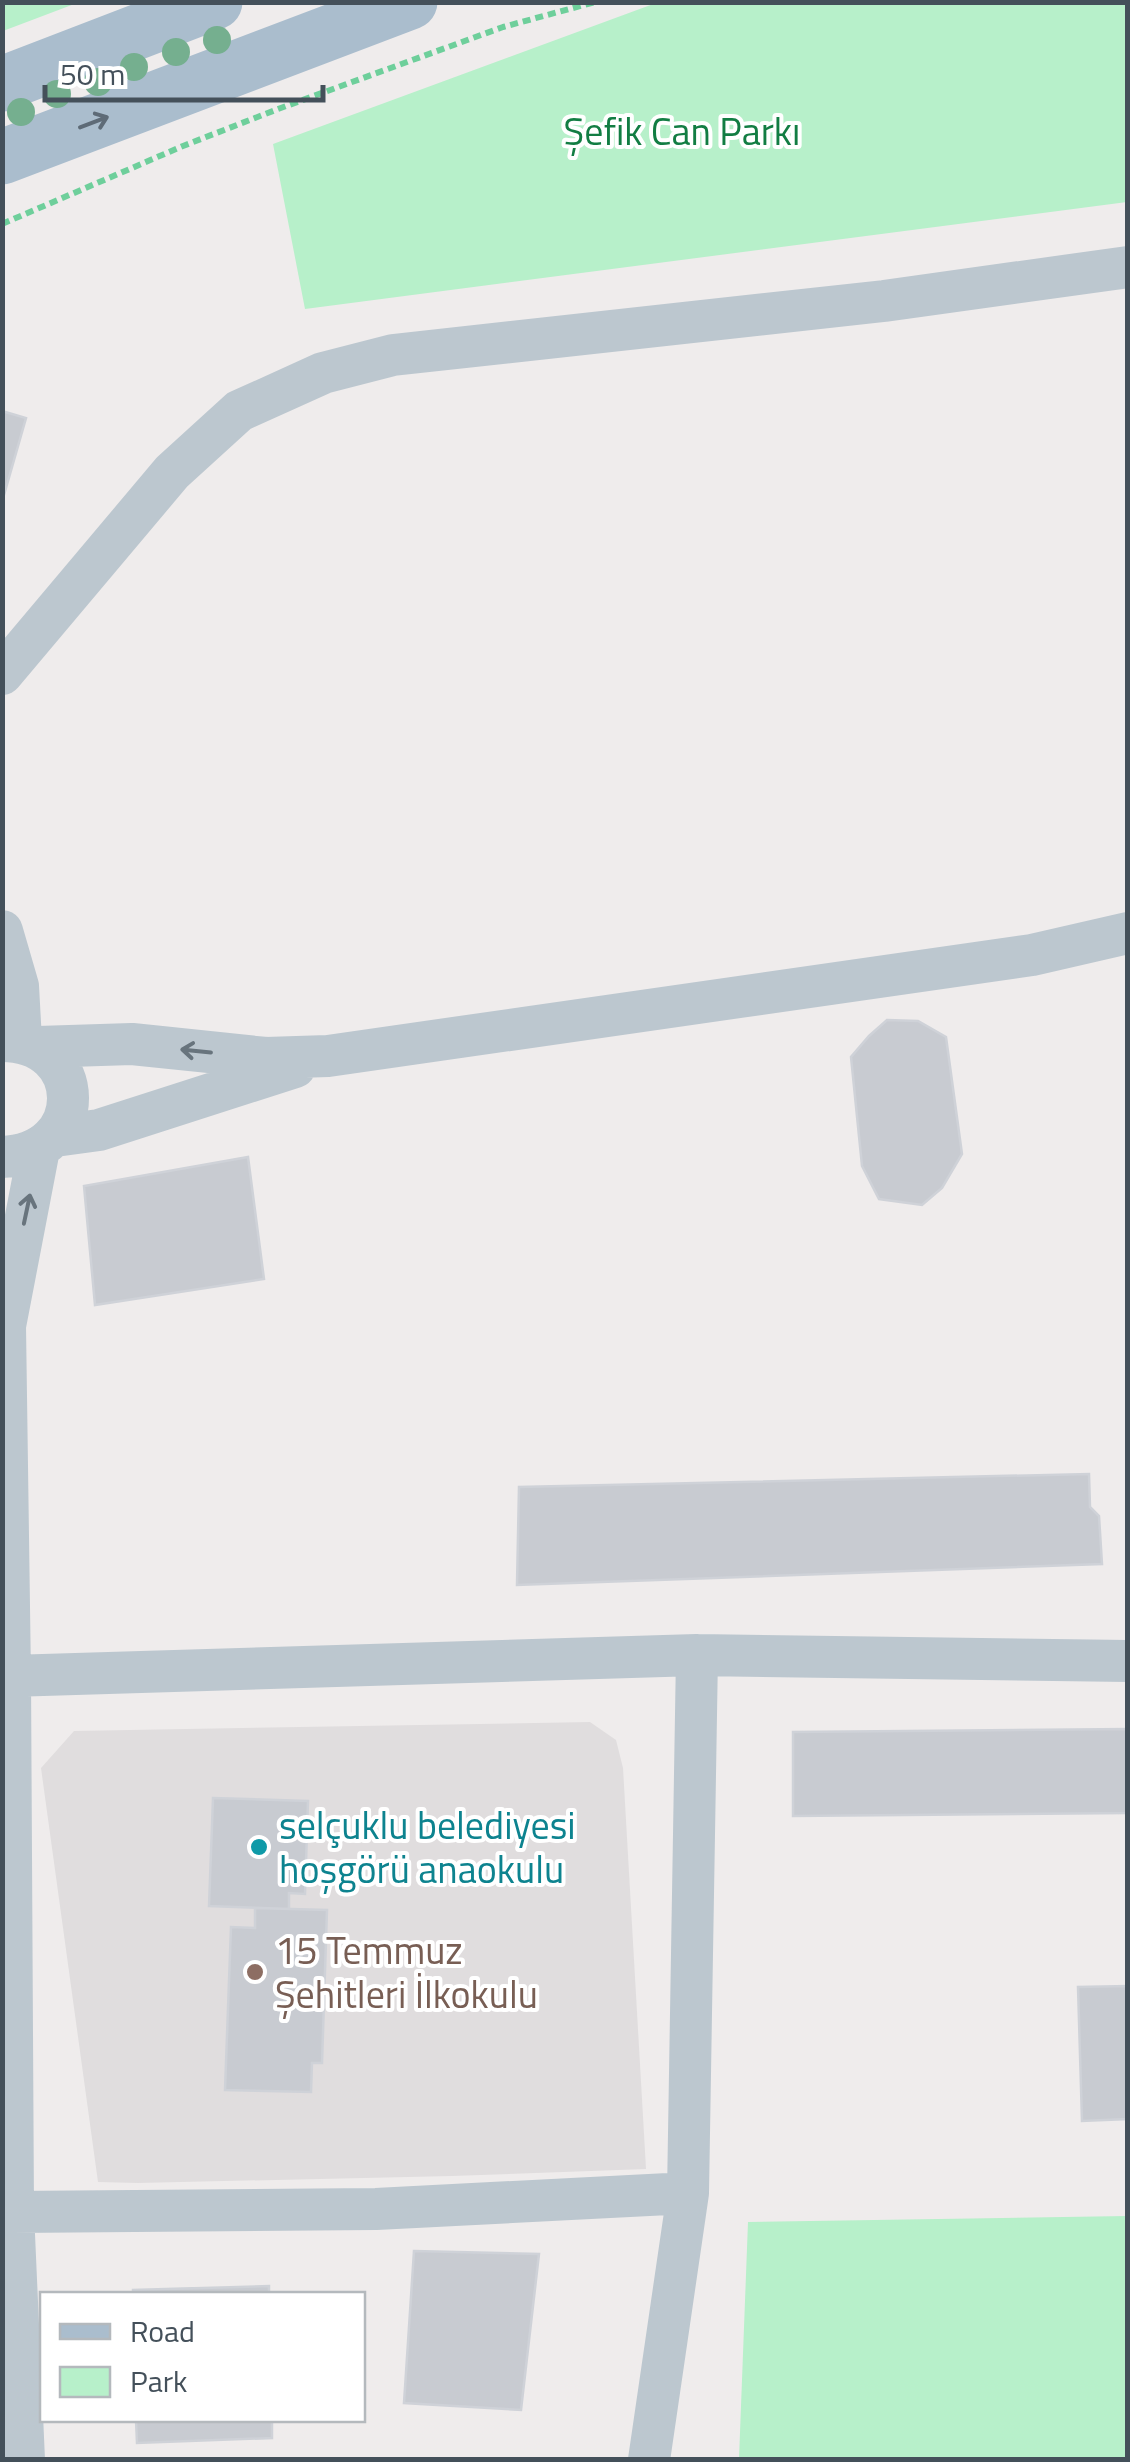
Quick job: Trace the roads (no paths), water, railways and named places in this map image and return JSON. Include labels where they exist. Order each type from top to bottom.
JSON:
[{"type":"main road","points":[[2,84],[214,2]]},
{"type":"main road","points":[[2,156],[410,2]]},
{"type":"street","points":[[2,674],[172,472],[239,410],[323,373],[393,356],[884,301],[1128,267]]},
{"type":"street","points":[[2,931],[18,986],[20,1043]]},
{"type":"street","points":[[20,1043],[132,1044],[266,1058],[328,1056],[1032,955],[1128,933]]},
{"type":"street","points":[[20,1043],[55,1062],[65,1079],[68,1099],[64,1118],[32,1147],[6,1326],[13,2212],[24,2460]]},
{"type":"street","points":[[32,1147],[99,1130],[328,1056]]},
{"type":"street","points":[[10,1676],[697,1655],[1128,1661]]},
{"type":"street","points":[[648,2460],[688,2192],[697,1655]]},
{"type":"street","points":[[13,2212],[376,2209],[688,2192]]},
{"type":"place","name":"selçuklu belediyesi hoşgörü anaokulu","points":[[259,1847]]},
{"type":"place","name":"15 Temmuz Şehitleri İlkokulu","points":[[255,1972]]},
{"type":"park label","name":"Şefik Can Parkı","points":[[682,131]]}]
